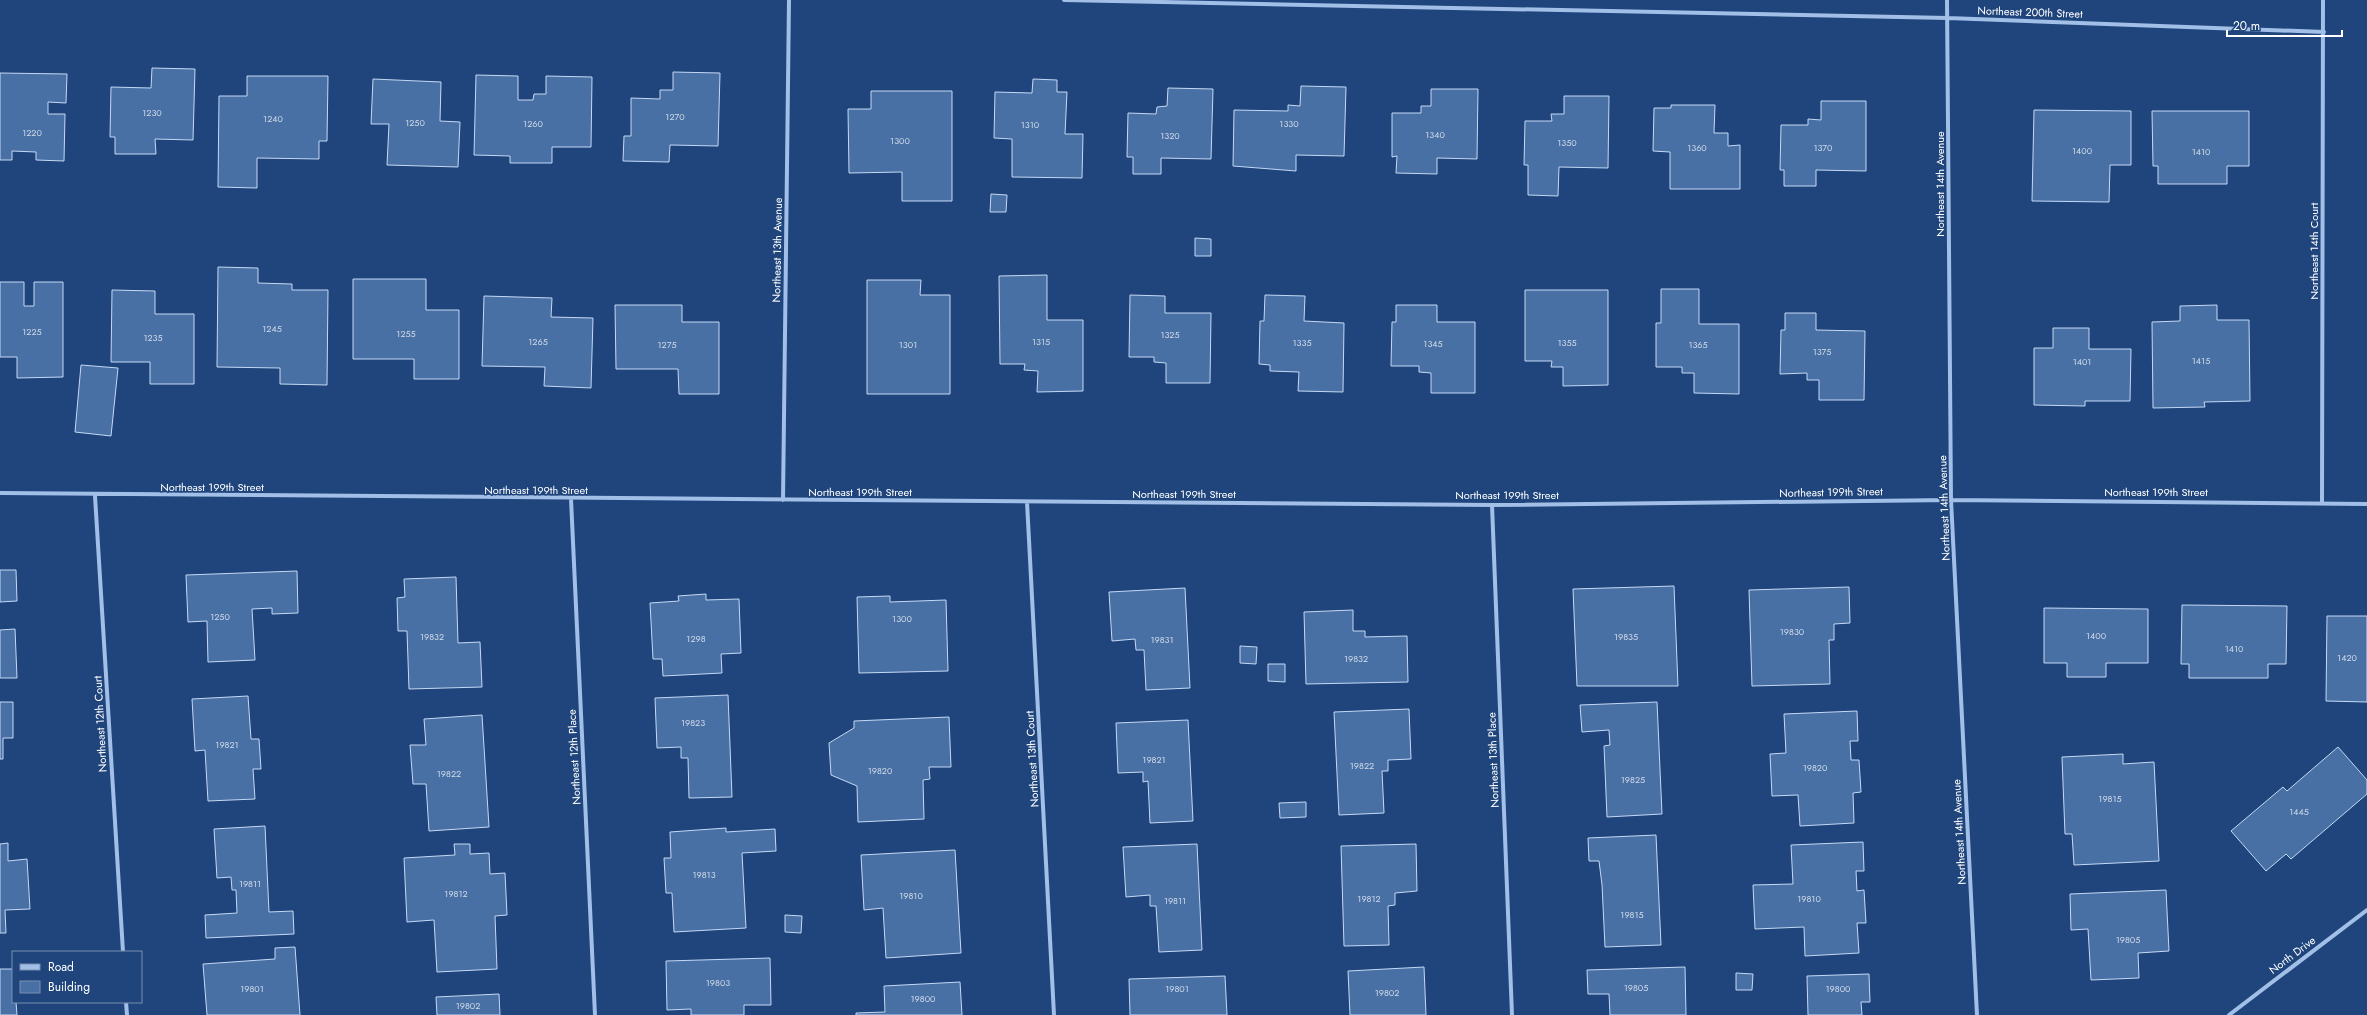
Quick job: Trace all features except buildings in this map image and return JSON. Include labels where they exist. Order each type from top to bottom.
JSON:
[{"type":"street","name":"Northeast 13th Avenue","points":[[783,500],[789,0]]},
{"type":"street","name":"Northeast 200th Street","points":[[1064,0],[1948,18],[2324,32]]},
{"type":"street","name":"Northeast 14th Avenue","points":[[1947,0],[1951,500],[1977,1015]]},
{"type":"street","name":"Northeast 14th Court","points":[[2322,502],[2323,0]]},
{"type":"street","name":"Northeast 199th Street","points":[[0,493],[95,496],[1492,505],[1951,500],[2322,502],[2367,504]]},
{"type":"street","name":"Northeast 12th Court","points":[[95,496],[123,951]]},
{"type":"street","name":"Northeast 12th Place","points":[[571,499],[595,1015]]},
{"type":"street","name":"Northeast 13th Court","points":[[1027,502],[1054,1015]]},
{"type":"street","name":"Northeast 13th Place","points":[[1492,505],[1512,1015]]},
{"type":"street","name":"North Drive","points":[[2228,1015],[2367,910]]},
{"type":"street","points":[[126,1003],[127,1015]]}]
